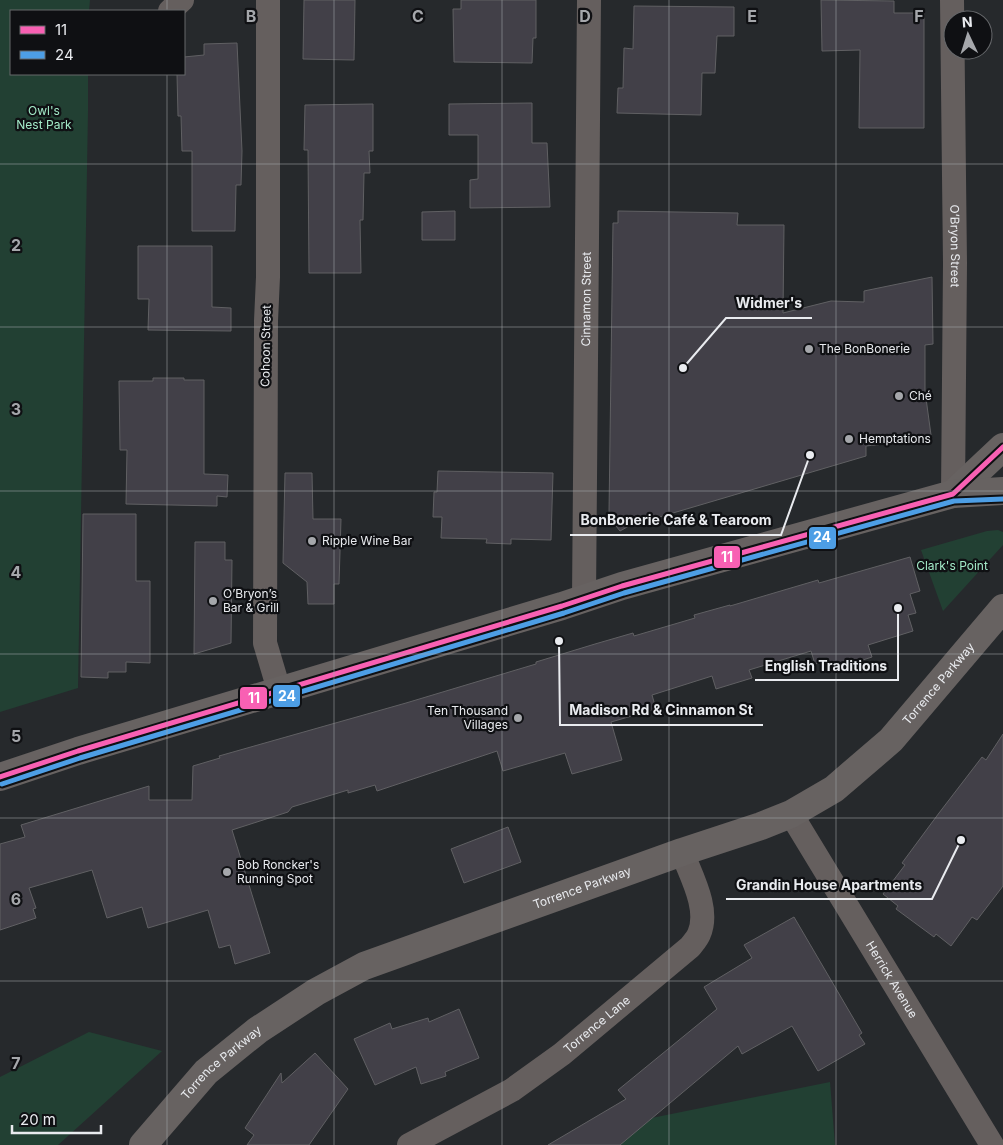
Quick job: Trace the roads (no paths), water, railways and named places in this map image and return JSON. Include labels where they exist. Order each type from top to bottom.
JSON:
[{"type":"main road","points":[[953,494],[1003,447]]},
{"type":"main road","points":[[0,776],[78,750],[245,702],[279,690],[632,584],[953,494],[1003,491]]},
{"type":"main road","name":"Torrence Parkway","points":[[143,1145],[206,1072],[258,1030],[316,992],[364,966],[682,852],[761,826],[790,814],[834,789],[891,740],[1003,608]]},
{"type":"street","points":[[171,10],[182,0]]},
{"type":"street","name":"Cohoon Street","points":[[268,0],[265,643],[279,690]]},
{"type":"street","name":"Cinnamon Street","points":[[584,599],[589,0]]},
{"type":"street","name":"O’Bryon Street","points":[[952,0],[955,263],[953,494]]},
{"type":"street","name":"Herrick Avenue","points":[[790,814],[995,1139]]},
{"type":"street","name":"Torrence Lane","points":[[409,1145],[512,1090],[562,1054],[690,947],[699,934],[702,922],[701,903],[682,852]]},
{"type":"place","name":"The BonBonerie","points":[[809,349]]},
{"type":"place","name":"Widmer's","points":[[683,368]]},
{"type":"place","name":"Ché","points":[[899,396]]},
{"type":"place","name":"Hemptations","points":[[849,439]]},
{"type":"place","name":"BonBonerie Café & Tearoom","points":[[810,455]]},
{"type":"place","name":"Ripple Wine Bar","points":[[312,541]]},
{"type":"place","name":"O’Bryon’s Bar & Grill","points":[[213,601]]},
{"type":"place","name":"English Traditions","points":[[898,608]]},
{"type":"place","name":"Madison Rd & Cinnamon St","points":[[559,641]]},
{"type":"place","name":"Ten Thousand Villages","points":[[518,718]]},
{"type":"place","name":"Grandin House Apartments","points":[[961,840]]},
{"type":"place","name":"Bob Roncker's Running Spot","points":[[227,872]]},
{"type":"park label","name":"Owl's Nest Park","points":[[44,118]]},
{"type":"park label","name":"Clark's Point","points":[[952,566]]}]
